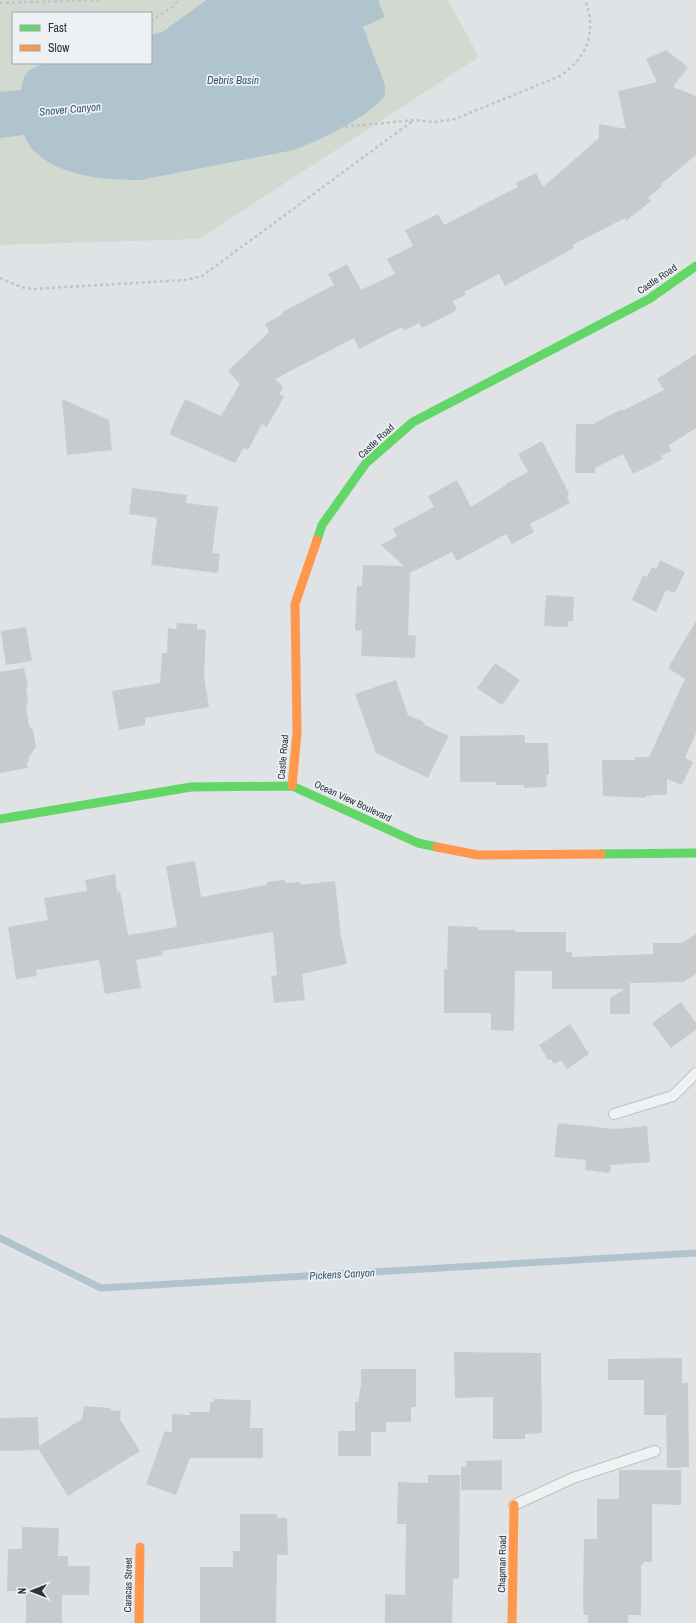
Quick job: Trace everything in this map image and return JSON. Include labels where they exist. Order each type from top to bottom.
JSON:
[{"type":"street","name":"Castle Road","points":[[292,786],[297,733],[295,604],[322,525],[366,464],[413,422],[650,299],[696,266]]},
{"type":"street","name":"Ocean View Boulevard","points":[[0,819],[191,787],[292,786],[418,843],[478,855],[696,853]]},
{"type":"street","name":"Chapman Road","points":[[512,1623],[514,1505]]},
{"type":"street","name":"Caracas Street","points":[[139,1623],[140,1547]]},
{"type":"lane","points":[[614,1114],[672,1096],[696,1073]]},
{"type":"lane","points":[[514,1505],[574,1478],[655,1451]]},
{"type":"path","points":[[0,3],[100,0]]},
{"type":"path","points":[[152,20],[174,6],[178,0]]},
{"type":"path","points":[[250,115],[320,126],[342,127],[414,120],[434,122],[455,119],[560,76],[568,71],[586,48],[590,35],[591,23],[585,0]]},
{"type":"path","points":[[0,278],[21,287],[32,289],[185,280],[202,276],[414,120]]},
{"type":"shaded area","points":[[0,0],[448,0],[479,57],[199,239],[0,245]]},
{"type":"water","name":"Debris Basin","points":[[206,0],[378,0],[385,17],[363,27],[385,85],[385,95],[368,111],[344,127],[294,150],[140,180],[97,178],[68,171],[55,166],[32,149],[24,135],[0,138],[0,92],[21,90],[26,74],[31,70],[43,64],[152,64],[152,35],[164,31]]},
{"type":"building","points":[[666,50],[688,67],[673,87],[696,96],[696,155],[661,184],[662,186],[648,198],[651,201],[626,221],[625,218],[580,241],[573,245],[574,248],[505,286],[499,274],[464,292],[466,295],[453,301],[457,310],[422,328],[419,323],[404,331],[402,327],[359,349],[354,338],[275,379],[283,387],[279,394],[284,397],[267,427],[262,424],[248,450],[244,448],[235,463],[169,434],[185,399],[221,416],[240,384],[228,371],[269,332],[265,324],[283,314],[282,312],[334,285],[328,274],[347,264],[361,290],[395,274],[387,259],[413,246],[405,230],[438,214],[444,225],[518,187],[516,183],[536,173],[543,187],[599,138],[599,124],[626,129],[618,91],[657,82],[646,59]]},
{"type":"building","points":[[696,354],[696,428],[669,445],[671,451],[661,456],[663,459],[633,474],[623,454],[595,468],[595,473],[575,473],[576,424],[593,424],[664,390],[657,379]]},
{"type":"building","points":[[62,399],[109,420],[112,450],[67,455]]},
{"type":"building","points":[[542,441],[569,493],[567,497],[570,503],[530,524],[534,532],[512,544],[506,534],[457,561],[452,552],[410,573],[408,635],[416,636],[415,658],[361,656],[362,631],[355,630],[357,586],[362,586],[363,565],[404,566],[381,545],[397,536],[393,529],[434,507],[428,496],[457,480],[471,507],[506,484],[528,472],[518,454]]},
{"type":"building","points":[[132,488],[187,495],[186,503],[218,507],[212,553],[220,554],[218,573],[151,565],[157,518],[129,514]]},
{"type":"building","points":[[660,560],[685,572],[675,593],[666,590],[656,612],[632,600],[643,575],[647,577],[652,567],[656,569]]},
{"type":"building","points":[[546,595],[574,597],[573,621],[568,621],[568,627],[544,626]]},
{"type":"building","points":[[696,621],[696,733],[685,758],[693,762],[682,785],[667,779],[667,795],[650,795],[646,796],[646,798],[603,796],[602,760],[635,760],[635,757],[649,757],[685,679],[668,668]]},
{"type":"building","points":[[177,623],[197,624],[197,629],[206,630],[204,676],[209,707],[145,718],[145,725],[119,730],[112,691],[160,683],[162,653],[167,653],[168,628],[176,629]]},
{"type":"building","points":[[26,627],[32,661],[6,665],[1,631]]},
{"type":"building","points":[[495,663],[520,680],[502,705],[477,688]]},
{"type":"building","points":[[24,668],[28,687],[26,688],[28,702],[26,706],[29,726],[33,730],[36,747],[29,757],[29,761],[27,763],[28,768],[0,773],[0,672]]},
{"type":"building","points":[[396,680],[408,715],[449,736],[428,778],[376,753],[355,694]]},
{"type":"building","points":[[525,735],[525,743],[548,743],[549,775],[546,775],[547,787],[524,788],[524,785],[496,785],[496,782],[460,782],[460,736]]},
{"type":"building","points":[[195,861],[201,897],[267,885],[267,882],[285,880],[285,883],[300,882],[301,885],[335,881],[341,936],[347,964],[302,974],[305,1000],[274,1003],[271,976],[277,975],[273,932],[162,951],[163,955],[136,960],[141,988],[105,994],[99,960],[36,970],[37,976],[16,979],[8,927],[48,920],[44,898],[87,891],[85,880],[115,874],[117,892],[120,891],[128,935],[177,927],[166,866]]},
{"type":"building","points":[[448,926],[478,927],[478,930],[515,930],[515,932],[566,932],[566,952],[572,952],[572,957],[653,954],[653,943],[682,943],[696,934],[696,974],[683,982],[630,983],[630,1014],[610,1014],[610,998],[625,989],[552,989],[552,971],[515,971],[514,1031],[491,1030],[491,1013],[444,1013],[444,969],[447,969]]},
{"type":"building","points":[[681,1002],[696,1023],[696,1030],[671,1048],[652,1023]]},
{"type":"building","points":[[570,1024],[589,1054],[567,1069],[561,1060],[554,1064],[551,1059],[548,1060],[539,1045]]},
{"type":"building","points":[[558,1123],[614,1129],[647,1126],[650,1162],[611,1165],[610,1173],[585,1170],[586,1160],[554,1157]]},
{"type":"building","points":[[454,1352],[541,1353],[542,1433],[525,1434],[525,1439],[493,1439],[493,1397],[455,1398]]},
{"type":"building","points":[[682,1358],[682,1383],[688,1383],[689,1467],[667,1468],[666,1415],[644,1415],[644,1380],[608,1380],[608,1359]]},
{"type":"building","points":[[361,1369],[416,1369],[416,1407],[411,1407],[411,1422],[386,1422],[386,1432],[371,1432],[371,1456],[338,1456],[338,1431],[355,1431],[355,1402],[358,1402],[361,1384]]},
{"type":"building","points":[[214,1399],[251,1400],[250,1428],[263,1428],[263,1458],[190,1458],[176,1495],[146,1484],[165,1431],[172,1433],[172,1414],[190,1415],[190,1412],[210,1412],[210,1402],[214,1402]]},
{"type":"building","points":[[84,1406],[111,1408],[110,1410],[121,1411],[120,1419],[140,1451],[68,1496],[39,1450],[0,1451],[0,1418],[38,1417],[39,1446],[82,1419]]},
{"type":"building","points":[[502,1460],[502,1490],[461,1490],[461,1467],[466,1467],[466,1461]]},
{"type":"building","points":[[619,1470],[681,1470],[681,1505],[652,1504],[652,1562],[643,1562],[643,1565],[641,1565],[641,1615],[628,1615],[628,1623],[588,1623],[588,1615],[584,1615],[583,1606],[584,1539],[597,1539],[597,1499],[619,1499]]},
{"type":"building","points":[[428,1475],[460,1475],[459,1579],[453,1579],[452,1623],[385,1623],[385,1594],[405,1595],[406,1524],[397,1524],[398,1482],[428,1483]]},
{"type":"building","points":[[240,1514],[277,1514],[277,1518],[287,1518],[288,1555],[277,1555],[276,1623],[200,1623],[200,1567],[233,1567],[233,1551],[240,1551]]},
{"type":"building","points":[[22,1527],[59,1528],[58,1556],[68,1556],[68,1566],[90,1566],[89,1595],[62,1595],[62,1623],[26,1623],[26,1591],[7,1591],[8,1549],[22,1549]]},
{"type":"waterway","name":"Pickens Canyon","points":[[0,1238],[101,1288],[696,1253]]},
{"type":"traffic: fast","points":[[317,540],[322,525],[366,463],[413,422],[649,299],[696,266]]},
{"type":"traffic: fast","points":[[0,819],[191,787],[292,786],[418,843],[437,847]]},
{"type":"traffic: fast","points":[[601,854],[696,853]]},
{"type":"traffic: slow","points":[[292,786],[297,733],[295,604],[317,540]]},
{"type":"traffic: slow","points":[[437,847],[478,855],[601,854]]},
{"type":"traffic: slow","points":[[512,1623],[514,1505]]},
{"type":"traffic: slow","points":[[139,1623],[140,1547]]},
{"type":"water label","name":"Snover Canyon","points":[[70,109]]}]
